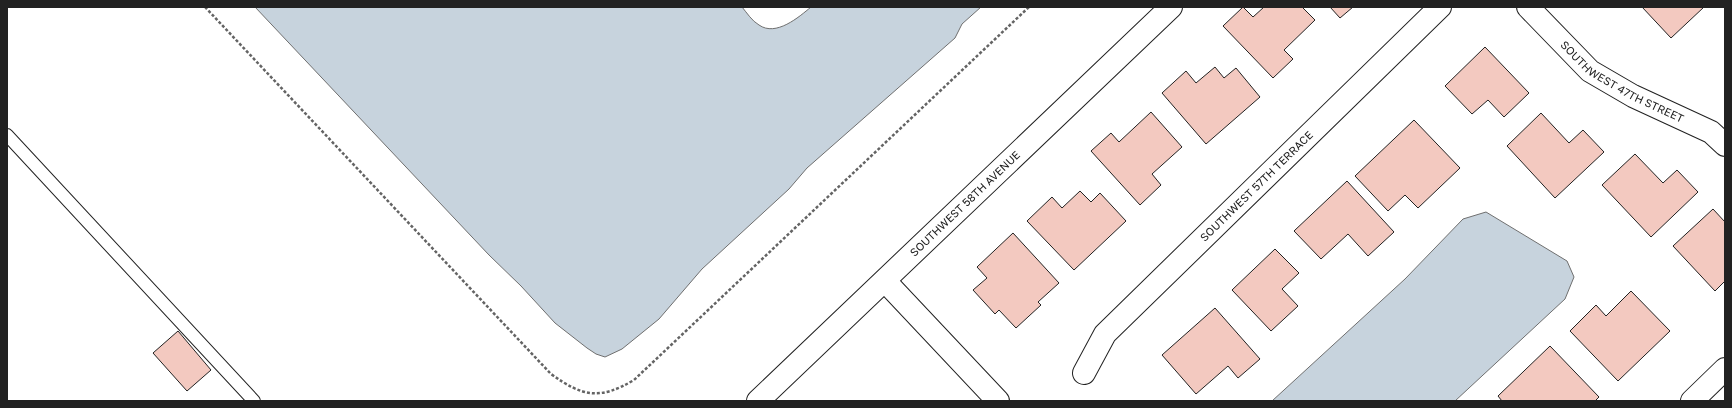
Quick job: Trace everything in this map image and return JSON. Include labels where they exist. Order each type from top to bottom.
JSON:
[{"type":"street","name":"SOUTHWEST 58TH AVENUE","points":[[758,401],[1172,7]]},
{"type":"street","name":"SOUTHWEST 57TH TERRACE","points":[[1084,373],[1105,334],[1440,7]]},
{"type":"street","name":"SOUTHWEST 47TH STREET","points":[[1528,7],[1590,71],[1633,96],[1711,132],[1725,145]]},
{"type":"street","points":[[885,281],[998,401]]},
{"type":"street","points":[[1692,401],[1725,369]]},
{"type":"lane","points":[[7,135],[254,401]]},
{"type":"path","points":[[205,7],[551,374],[565,384],[581,391],[598,394],[616,390],[634,380],[1029,7]]},
{"type":"shaded area","points":[[255,7],[742,7],[756,23],[766,28],[773,29],[794,20],[811,7],[981,7],[962,24],[955,38],[807,168],[789,189],[702,269],[659,319],[622,349],[605,357],[596,354],[587,348],[555,323]]},
{"type":"shaded area","points":[[1486,212],[1567,261],[1574,277],[1565,299],[1455,401],[1272,401],[1405,279],[1463,219]]},
{"type":"building","points":[[1243,7],[1253,17],[1264,7],[1302,7],[1315,20],[1284,50],[1293,59],[1273,78],[1223,26]]},
{"type":"building","points":[[1330,7],[1353,7],[1340,18]]},
{"type":"building","points":[[1642,7],[1704,7],[1671,38]]},
{"type":"building","points":[[1485,47],[1529,93],[1504,117],[1488,100],[1472,114],[1445,86]]},
{"type":"building","points":[[1215,67],[1224,78],[1236,68],[1260,97],[1206,144],[1162,93],[1186,71],[1196,83]]},
{"type":"building","points":[[1151,112],[1182,147],[1152,174],[1161,185],[1140,205],[1091,151],[1111,133],[1119,142]]},
{"type":"building","points":[[1541,113],[1569,143],[1583,130],[1604,152],[1555,198],[1507,146]]},
{"type":"building","points":[[1414,120],[1460,168],[1418,208],[1405,195],[1388,211],[1355,176]]},
{"type":"building","points":[[1635,154],[1663,183],[1677,170],[1698,192],[1651,237],[1602,185]]},
{"type":"building","points":[[1347,181],[1394,232],[1368,256],[1348,234],[1321,259],[1294,231]]},
{"type":"building","points":[[1080,191],[1091,202],[1100,193],[1126,221],[1074,270],[1027,221],[1052,197],[1062,208]]},
{"type":"building","points":[[1713,209],[1725,222],[1725,281],[1715,291],[1673,246]]},
{"type":"building","points":[[1013,233],[1059,283],[1038,302],[1041,305],[1016,328],[999,310],[995,314],[973,290],[987,278],[977,267]]},
{"type":"building","points":[[1275,249],[1299,273],[1282,289],[1298,306],[1271,331],[1232,290]]},
{"type":"building","points":[[1631,291],[1670,331],[1618,381],[1570,331],[1596,305],[1606,316]]},
{"type":"building","points":[[1215,308],[1260,359],[1238,378],[1228,366],[1196,394],[1162,355]]},
{"type":"building","points":[[178,331],[211,370],[187,391],[153,353]]},
{"type":"building","points":[[1550,346],[1599,397],[1595,401],[1502,401],[1498,396]]}]
